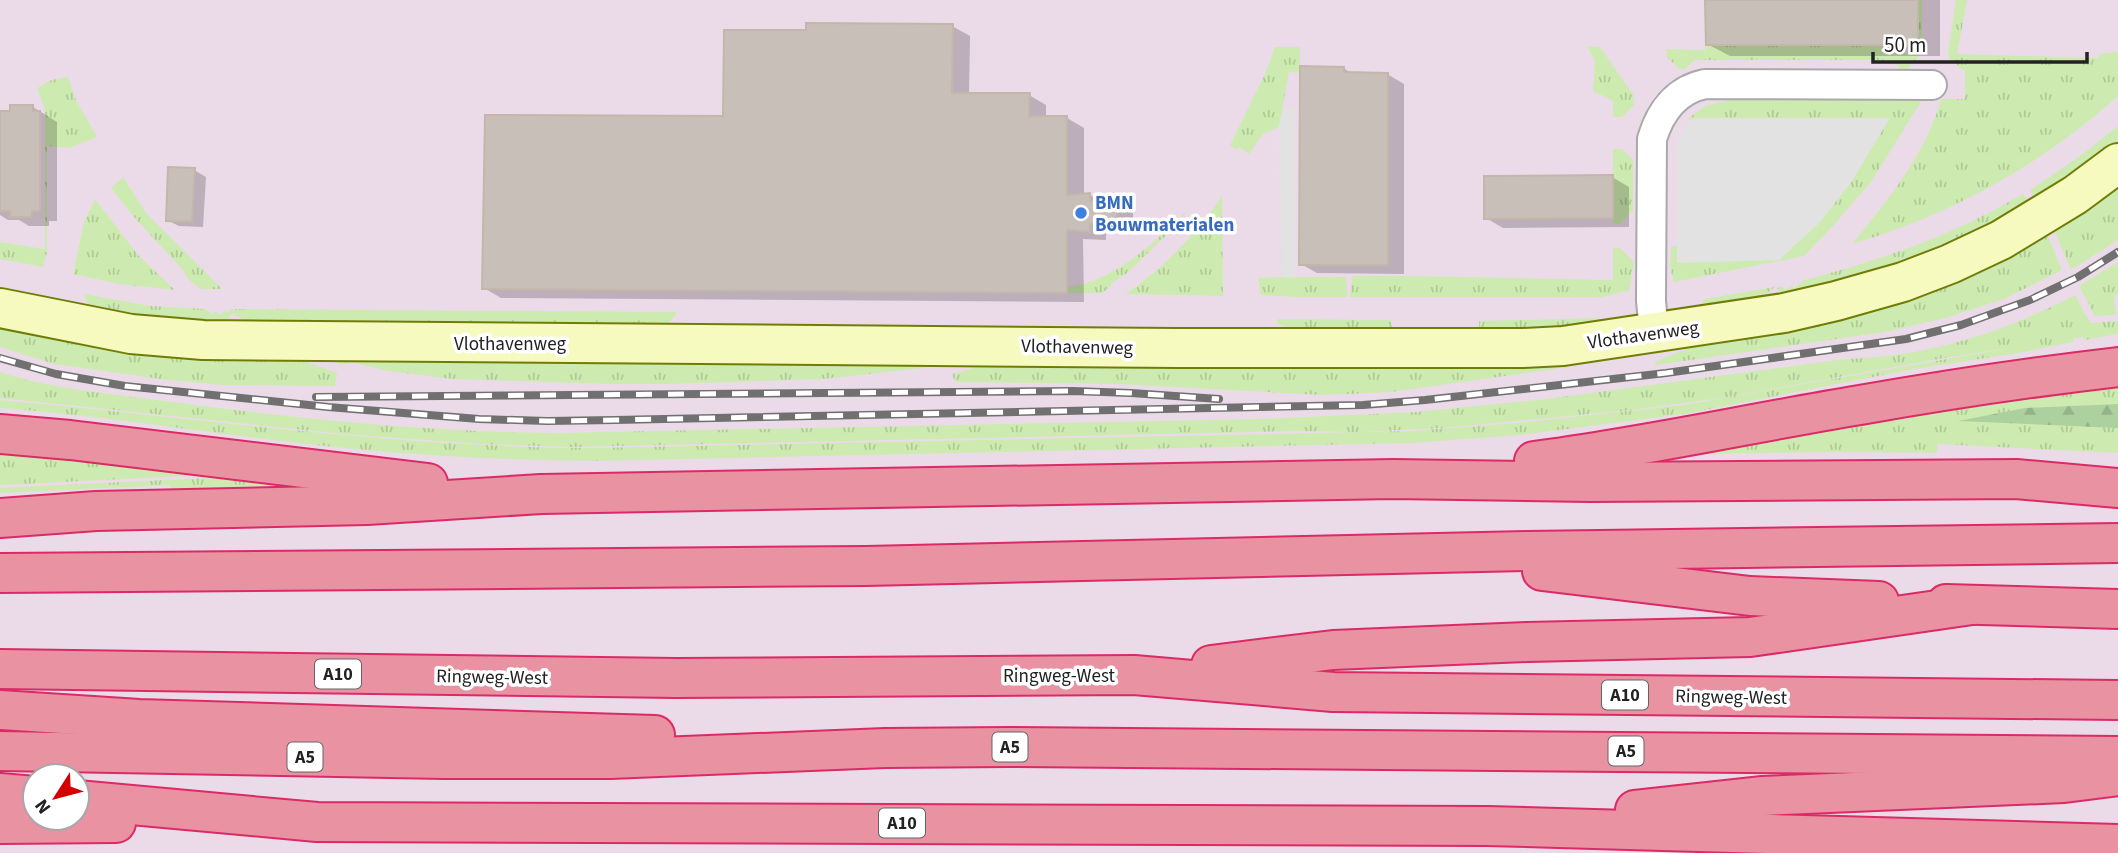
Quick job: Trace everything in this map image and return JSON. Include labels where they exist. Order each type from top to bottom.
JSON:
[{"type":"highway","points":[[1393,479],[1590,454],[1859,405],[2027,378],[2118,367]]},
{"type":"highway","points":[[0,435],[70,440],[364,477],[541,494]]},
{"type":"highway","points":[[0,518],[96,511],[367,505],[541,494],[1393,479],[1590,482],[2016,479],[2118,488]]},
{"type":"highway","points":[[0,573],[866,566],[1527,551],[2118,543]]},
{"type":"highway","points":[[1411,555],[1750,596],[2118,609]]},
{"type":"highway","points":[[1134,675],[1333,650],[1750,637],[1972,605]]},
{"type":"highway","name":"Ringweg-West","points":[[0,669],[676,678],[1134,675],[1333,692],[2118,699]]},
{"type":"highway","points":[[0,710],[139,719],[612,732],[886,748]]},
{"type":"highway","name":"A5","points":[[0,751],[444,759],[610,759],[886,748],[2118,756]]},
{"type":"highway","points":[[1487,826],[1763,796],[2064,783],[2118,776]]},
{"type":"highway","points":[[0,793],[21,795]]},
{"type":"highway","name":"A10","points":[[91,801],[317,822]]},
{"type":"highway","name":"A10","points":[[0,824],[317,822],[1487,826],[2118,844]]},
{"type":"main road","name":"Vlothavenweg","points":[[0,308],[131,334],[218,340],[1177,348],[1523,348],[1585,343],[1812,308],[1903,282],[1950,264],[2018,230],[2075,195],[2118,163]]},
{"type":"street","points":[[1654,332],[1651,301],[1652,139],[1663,113],[1679,95],[1705,84],[1932,85]]},
{"type":"shaded area","points":[[0,0],[2118,0],[2118,853],[0,853]]},
{"type":"shaded area","points":[[1283,108],[1295,109],[1295,278],[1282,277],[1279,127]]},
{"type":"shaded area","points":[[1694,118],[1889,118],[1852,181],[1818,224],[1779,260],[1677,263],[1677,144],[1680,134]]},
{"type":"green space","points":[[1918,0],[1922,0],[1922,53],[1907,69],[1901,69],[1891,60],[1695,60],[1685,69],[1679,69],[1667,57],[1666,49],[1705,50],[1706,45],[1900,45],[1900,53],[1912,53],[1912,45],[1918,45]]},
{"type":"green space","points":[[1956,0],[1967,0],[1957,54],[2098,58],[2099,54],[2118,52],[2118,96],[2058,144],[1993,185],[1924,218],[1852,244],[1904,176],[1926,139],[1941,99],[1965,99],[1965,70],[1949,58],[1948,53]]},
{"type":"green space","points":[[1587,46],[1600,47],[1633,94],[1634,105],[1622,117],[1613,117],[1613,101],[1593,91],[1595,61]]},
{"type":"green space","points":[[1275,47],[1300,47],[1300,73],[1289,72],[1279,127],[1263,134],[1249,154],[1239,147],[1236,151],[1230,145],[1265,74]]},
{"type":"green space","points":[[68,77],[76,100],[97,137],[69,148],[47,146],[47,252],[43,267],[0,259],[0,242],[45,249],[45,109],[37,88],[52,80]]},
{"type":"green space","points":[[1729,100],[1922,100],[1871,182],[1804,256],[1674,282],[1670,267],[1671,247],[1677,246],[1677,263],[1818,224],[1852,181],[1889,119],[1688,119],[1705,106]]},
{"type":"green space","points":[[2118,126],[2118,144],[2037,202],[2030,190]]},
{"type":"green space","points":[[1613,149],[1622,149],[1633,160],[1633,210],[1620,224],[1613,224]]},
{"type":"green space","points":[[123,177],[147,214],[222,289],[201,289],[189,280],[111,188]]},
{"type":"green space","points":[[2118,182],[2118,240],[2071,270],[2054,230]]},
{"type":"green space","points":[[2023,194],[2031,206],[1902,267],[1782,295],[1777,288],[1781,286],[1785,290],[1792,285],[1794,288],[1804,280],[1917,245],[1970,222]]},
{"type":"green space","points":[[1222,196],[1223,296],[1125,294],[1152,274],[1178,249]]},
{"type":"green space","points":[[95,199],[138,255],[175,290],[119,284],[73,274],[84,222]]},
{"type":"green space","points":[[1188,210],[1177,225],[1109,288],[1101,293],[1067,293],[1067,287],[1085,284],[1133,259]]},
{"type":"green space","points":[[2046,232],[2062,270],[2004,299],[1945,318],[1885,332],[1656,365],[1654,362],[1704,342]]},
{"type":"green space","points":[[1613,248],[1620,248],[1634,262],[1629,291],[1602,297],[1350,297],[1352,276],[1613,280]]},
{"type":"green space","points":[[2118,262],[2118,295],[2114,296],[2116,315],[2095,316],[2079,286]]},
{"type":"green space","points":[[1346,277],[1347,297],[1261,295],[1258,278]]},
{"type":"green space","points":[[1775,287],[1752,302],[1702,302],[1704,299]]},
{"type":"green space","points":[[85,294],[150,306],[205,309],[221,315],[225,310],[229,313],[230,309],[676,312],[676,315],[664,327],[252,325],[232,313],[227,321],[152,320],[90,308]]},
{"type":"green space","points":[[2075,295],[2090,323],[2118,321],[2118,334],[2084,340],[2083,337],[2073,338],[2073,342],[2019,353],[1914,369],[1684,414],[1520,435],[1412,443],[594,461],[534,460],[355,449],[0,408],[0,400],[373,438],[523,447],[598,448],[1410,431],[1517,423],[1684,405],[2016,347],[1728,397],[1632,410],[1442,428],[1358,432],[1298,431],[571,447],[480,444],[343,434],[0,398],[0,372],[85,391],[268,414],[412,427],[509,432],[1259,419],[1416,412],[1546,399],[1845,359],[1905,354],[1992,331],[2048,309]]},
{"type":"green space","points":[[1599,318],[1600,322],[1567,328],[1479,333],[1479,321]]},
{"type":"green space","points":[[1278,319],[1391,320],[1392,331],[1291,330],[1276,322]]},
{"type":"green space","points":[[0,325],[294,357],[337,373],[335,386],[221,385],[54,364],[0,347]]},
{"type":"green space","points":[[1650,352],[1548,370],[1391,392],[1322,395],[1117,384],[955,382],[952,374],[993,363]]},
{"type":"green space","points":[[325,358],[949,365],[824,379],[610,384],[452,379],[388,371],[355,363],[340,364]]},
{"type":"green space","points":[[2118,378],[2118,453],[1937,444],[1937,453],[1651,455]]},
{"type":"green space","points":[[2118,404],[2118,428],[1958,421],[2025,408]]},
{"type":"green space","points":[[0,443],[326,484],[171,489],[170,485],[0,493],[0,488],[210,478],[209,475],[0,485]]},
{"type":"building","points":[[1705,0],[1918,0],[1918,45],[1706,45]]},
{"type":"building","points":[[806,23],[953,24],[952,93],[1030,93],[1029,116],[1067,116],[1067,195],[1090,193],[1090,201],[1117,202],[1117,224],[1090,224],[1090,232],[1067,230],[1067,293],[482,289],[485,115],[723,116],[724,30],[806,30]]},
{"type":"building","points":[[1300,66],[1344,67],[1344,72],[1388,73],[1388,265],[1299,265]]},
{"type":"building","points":[[10,105],[33,105],[33,111],[40,111],[40,211],[32,212],[32,217],[10,217],[10,211],[0,211],[0,111],[10,111]]},
{"type":"building","points":[[168,167],[195,168],[192,222],[166,221]]},
{"type":"building","points":[[1613,175],[1613,218],[1484,219],[1484,176]]},
{"type":"railway","points":[[0,358],[56,374],[125,386],[479,419],[615,420],[1363,405],[1666,373],[1906,339],[1961,325],[2030,300],[2078,277],[2118,252]]},
{"type":"railway","points":[[316,397],[1073,391],[1219,399]]},
{"type":"place","name":"BMN Bouwmaterialen","points":[[1081,213]]}]
